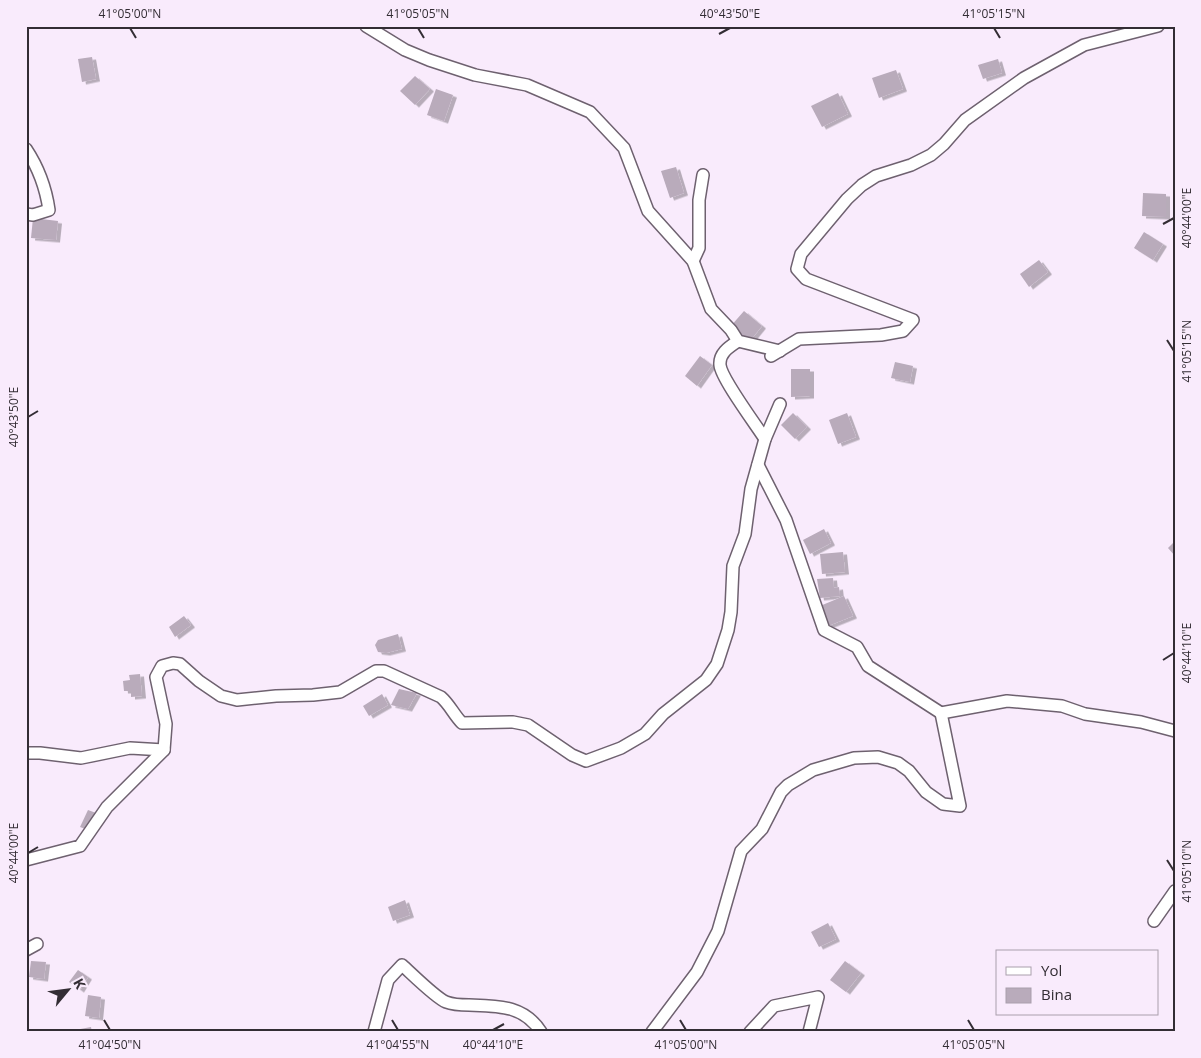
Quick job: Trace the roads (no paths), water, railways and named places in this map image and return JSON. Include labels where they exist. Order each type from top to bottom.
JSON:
[{"type":"street","points":[[366,26],[405,50],[429,60],[475,75],[527,85],[590,112],[624,148],[648,211],[693,261],[711,309],[731,330],[738,341],[775,353],[799,338],[881,335],[903,331],[913,320],[806,279],[797,269],[801,254],[862,184],[876,176],[911,165],[931,155],[944,144],[965,120],[1024,78],[1084,45],[1158,26]]},
{"type":"street","points":[[26,149],[46,193],[49,210],[33,215],[26,214]]},
{"type":"street","points":[[693,261],[699,248],[699,200],[703,175]]},
{"type":"street","points":[[738,341],[723,352],[720,366],[726,380],[765,439]]},
{"type":"street","points":[[26,860],[80,846],[107,807],[164,750],[166,724],[156,677],[162,666],[173,663],[180,664],[198,681],[221,696],[237,700],[340,692],[376,671],[384,671],[441,697],[448,703],[456,718],[462,723],[513,722],[528,725],[572,755],[586,762],[621,748],[645,734],[663,714],[706,680],[716,664],[728,630],[731,612],[733,566],[745,534],[751,489],[765,439],[780,404]]},
{"type":"street","points":[[758,465],[786,520],[824,630],[857,647],[868,666],[941,713],[1007,701],[1062,706],[1085,714],[1141,722],[1175,732]]},
{"type":"street","points":[[652,1032],[697,972],[718,930],[740,851],[762,829],[781,792],[788,784],[813,770],[854,758],[878,757],[898,763],[908,771],[926,792],[943,804],[960,806],[941,713]]},
{"type":"street","points":[[26,753],[81,758],[130,748],[164,750]]},
{"type":"street","points":[[1154,921],[1175,891]]},
{"type":"street","points":[[26,950],[37,944]]},
{"type":"street","points":[[374,1032],[388,980],[402,965],[444,1001],[454,1004],[496,1006],[518,1011],[534,1021],[541,1032]]},
{"type":"street","points":[[750,1032],[774,1006],[818,997],[809,1032]]}]
